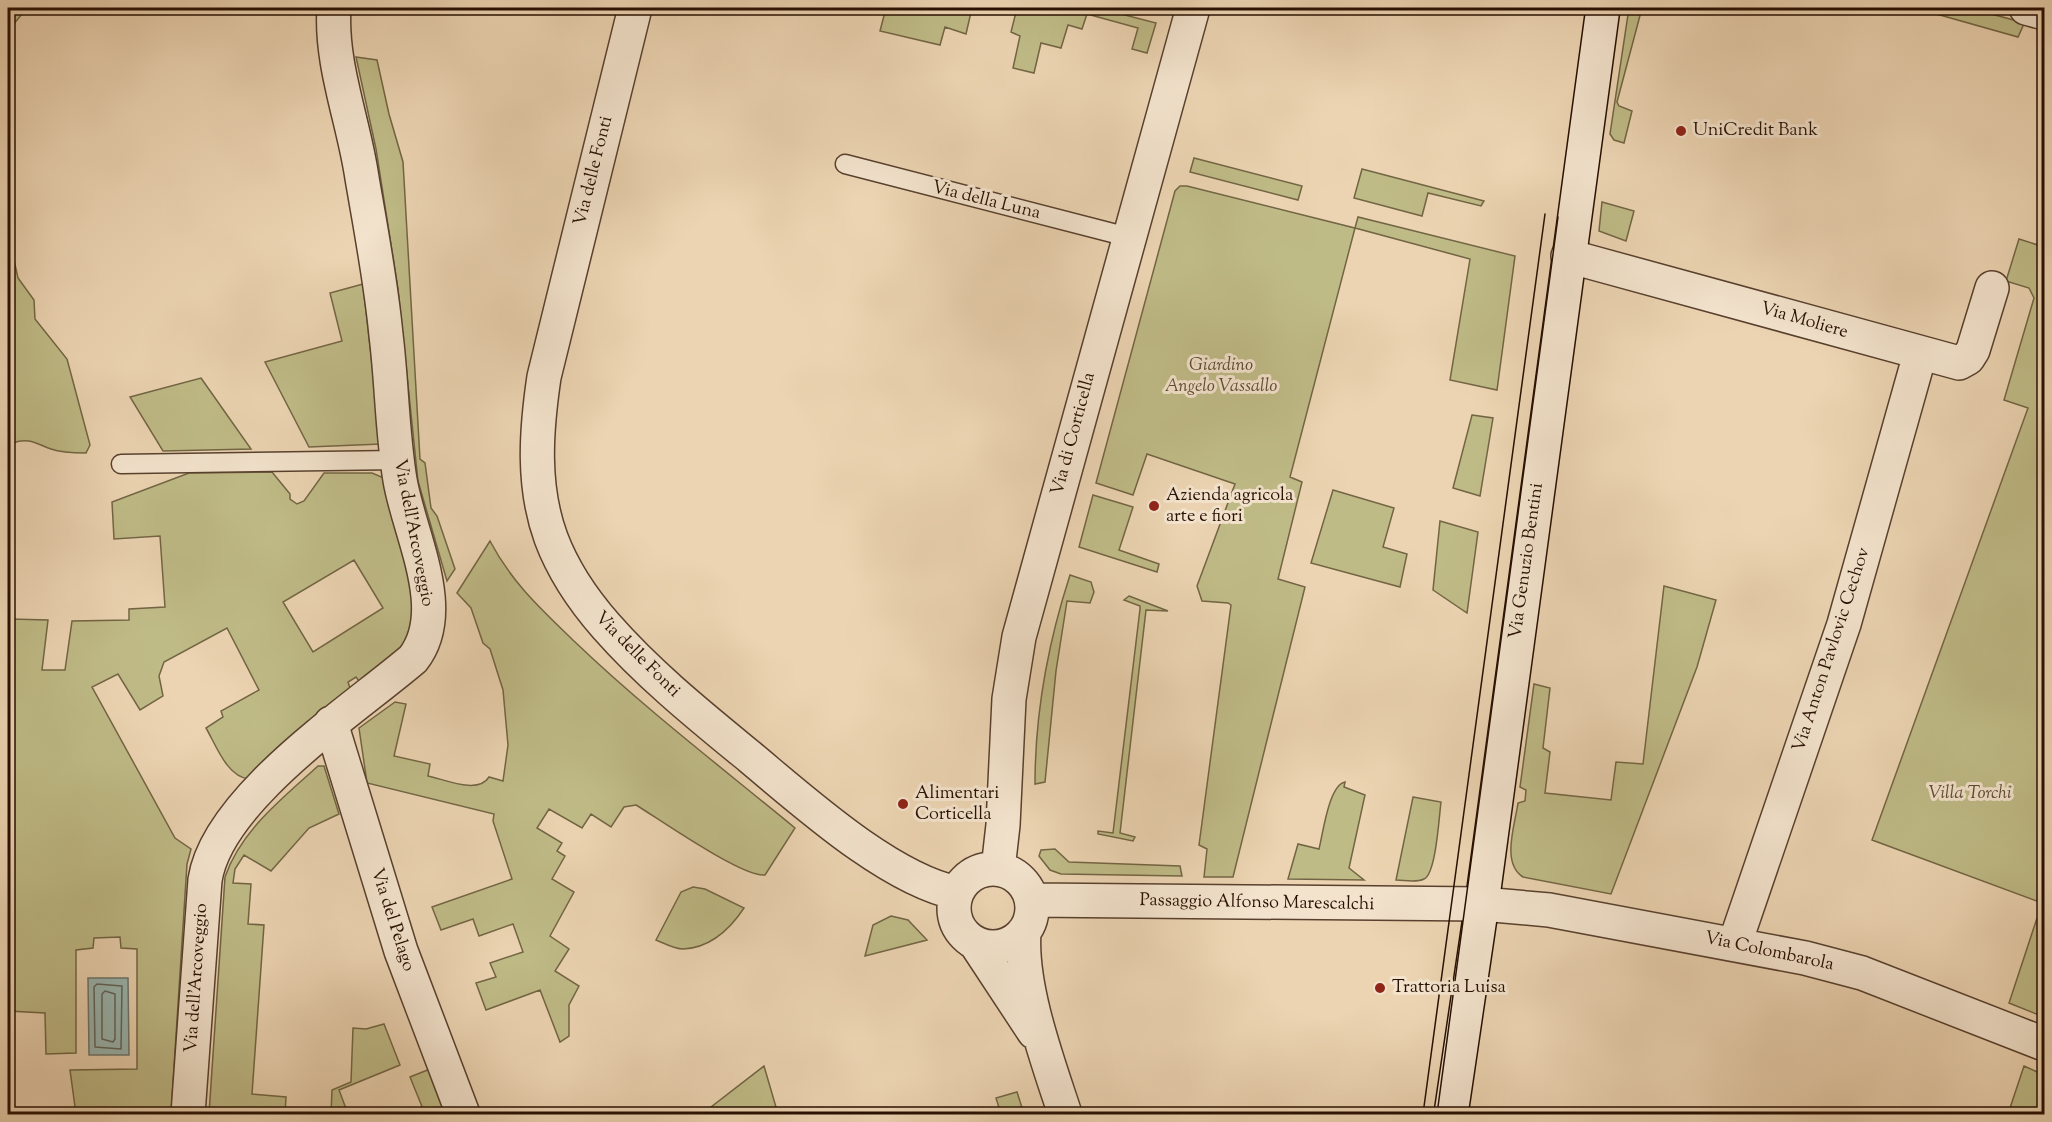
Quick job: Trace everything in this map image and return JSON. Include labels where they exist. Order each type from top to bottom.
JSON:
[{"type":"street","name":"Via dell'Arcoveggio","points":[[188,1114],[207,864],[220,835],[234,818],[331,723],[413,659],[426,637],[430,623],[428,596],[403,497],[397,460],[386,335],[358,148],[336,52],[334,8]]},
{"type":"street","name":"Via delle Fonti","points":[[635,8],[544,377],[537,421],[537,456],[544,514],[551,538],[582,596],[605,625],[688,705],[816,812],[870,850],[926,885],[957,893]]},
{"type":"street","name":"Via di Corticella","points":[[998,869],[1003,825],[1009,699],[1019,637],[1193,8]]},
{"type":"street","name":"Via Genuzio Bentini","points":[[1451,1114],[1482,904],[1603,8]]},
{"type":"street","points":[[2026,8],[2044,13]]},
{"type":"street","name":"Via Moliere","points":[[1568,256],[1959,363],[1968,358],[1973,350],[1992,288]]},
{"type":"street","name":"Via Anton Pavlovic Cechov","points":[[1735,943],[1844,624],[1920,354]]},
{"type":"street","name":"Via del Pelago","points":[[331,723],[401,951],[463,1114]]},
{"type":"street","points":[[976,944],[1000,947],[1010,944],[1024,932],[1032,915],[1032,900],[1021,880],[1014,874],[998,869],[974,874],[964,881],[957,893],[954,913],[956,924],[962,933],[976,944],[1046,1055]]},
{"type":"street","name":"Passaggio Alfonso Marescalchi","points":[[1032,900],[1482,904]]},
{"type":"street","name":"Via Colombarola","points":[[1482,904],[1549,910],[1735,943],[1862,973],[2044,1044]]},
{"type":"street","points":[[1024,932],[1026,970],[1046,1055],[1065,1114]]},
{"type":"lane","name":"Via della Luna","points":[[845,164],[1128,237]]},
{"type":"lane","points":[[121,464],[397,460]]},
{"type":"green space","points":[[8,8],[27,8],[8,31]]},
{"type":"green space","points":[[886,8],[972,8],[966,34],[945,27],[940,45],[880,31]]},
{"type":"green space","points":[[1017,8],[1098,8],[1156,23],[1147,53],[1132,49],[1138,28],[1087,14],[1082,29],[1068,25],[1061,48],[1041,43],[1034,73],[1013,68],[1020,36],[1011,32]]},
{"type":"green space","points":[[1629,8],[1642,8],[1617,102],[1619,106],[1632,111],[1624,143],[1614,140],[1610,134]]},
{"type":"green space","points":[[1915,8],[1969,8],[2021,22],[2023,26],[2018,37]]},
{"type":"green space","points":[[356,57],[377,60],[403,162],[420,459],[425,463],[431,508],[437,516],[455,569],[447,581],[418,481],[398,289],[376,149]]},
{"type":"green space","points":[[1194,158],[1302,186],[1298,200],[1190,172]]},
{"type":"green space","points":[[1362,169],[1484,201],[1481,206],[1428,193],[1422,216],[1354,198]]},
{"type":"green space","name":"Giardino Angelo Vassallo","points":[[1180,186],[1355,228],[1290,477],[1302,482],[1278,579],[1305,587],[1233,877],[1204,877],[1207,849],[1199,845],[1231,605],[1202,601],[1197,586],[1235,484],[1147,454],[1133,495],[1096,483],[1175,191]]},
{"type":"green space","points":[[1602,202],[1634,211],[1626,241],[1599,231]]},
{"type":"green space","points":[[1358,217],[1515,256],[1497,390],[1450,380],[1470,259],[1355,228]]},
{"type":"green space","points":[[8,233],[18,278],[34,300],[35,319],[67,359],[90,445],[86,453],[77,453],[55,450],[28,441],[13,443],[9,450],[12,527],[8,529]]},
{"type":"green space","name":"Villa Torchi","points":[[2019,239],[2044,247],[2044,1017],[2009,1003],[2042,903],[1872,840],[2028,408],[2004,400],[2034,298],[2029,288],[2006,281]]},
{"type":"green space","points":[[363,284],[381,444],[309,447],[265,362],[342,341],[330,293]]},
{"type":"green space","points":[[201,378],[251,449],[163,451],[130,397]]},
{"type":"green space","points":[[1472,415],[1493,418],[1480,496],[1453,488]]},
{"type":"green space","points":[[272,472],[290,494],[290,499],[297,504],[304,501],[324,473],[372,473],[384,478],[407,562],[411,585],[410,626],[404,643],[395,655],[359,681],[356,677],[348,682],[350,688],[314,716],[249,779],[234,773],[228,766],[206,728],[223,717],[221,711],[259,690],[227,628],[164,662],[159,676],[163,696],[140,710],[118,674],[92,687],[175,838],[191,849],[187,864],[171,1114],[76,1114],[70,1070],[137,1069],[137,949],[121,948],[120,937],[94,938],[93,948],[76,950],[76,1053],[46,1054],[45,1013],[8,1011],[8,629],[10,619],[48,620],[42,670],[65,670],[72,621],[129,620],[129,609],[165,607],[160,536],[114,539],[112,502],[189,473]],"holes":[[[354,560],[383,608],[313,652],[283,602]]]},
{"type":"green space","points":[[1333,490],[1394,508],[1383,547],[1407,554],[1400,587],[1311,563]]},
{"type":"green space","points":[[1093,495],[1133,507],[1119,550],[1159,564],[1157,572],[1079,547]]},
{"type":"green space","points":[[1440,521],[1478,532],[1467,613],[1433,590]]},
{"type":"green space","points":[[490,541],[518,583],[575,642],[655,714],[795,828],[765,875],[754,873],[721,858],[636,805],[624,807],[611,827],[591,814],[582,828],[549,809],[537,828],[562,843],[557,851],[565,856],[552,879],[574,892],[550,936],[569,949],[555,971],[579,986],[569,1005],[569,1036],[560,1042],[540,990],[486,1010],[476,983],[496,977],[490,963],[523,952],[513,924],[479,936],[473,919],[441,930],[432,907],[512,879],[493,821],[494,814],[367,783],[359,728],[395,702],[406,704],[394,756],[430,764],[428,776],[451,782],[477,785],[489,777],[503,781],[508,745],[503,690],[490,649],[483,643],[471,608],[457,593]]},
{"type":"green space","points":[[1070,575],[1091,582],[1094,592],[1090,603],[1067,601],[1056,671],[1045,782],[1035,784],[1037,731],[1044,678],[1055,626]]},
{"type":"green space","points":[[1664,586],[1716,600],[1697,667],[1611,894],[1523,877],[1516,871],[1513,863],[1511,843],[1518,803],[1525,801],[1526,790],[1520,787],[1534,684],[1550,688],[1543,748],[1550,752],[1545,793],[1611,800],[1616,762],[1643,764]]},
{"type":"green space","points":[[1129,596],[1168,611],[1146,610],[1120,833],[1135,837],[1133,841],[1098,834],[1098,831],[1113,833],[1140,609],[1140,606],[1124,600]]},
{"type":"green space","points":[[318,766],[324,766],[339,814],[309,828],[271,871],[244,855],[235,869],[233,883],[251,884],[248,924],[264,925],[252,1094],[286,1097],[285,1114],[209,1114],[225,877],[241,844],[252,830],[277,803]]},
{"type":"green space","points":[[1345,782],[1344,787],[1365,795],[1349,868],[1364,880],[1288,879],[1298,844],[1319,849],[1331,800],[1339,785]]},
{"type":"green space","points":[[1413,797],[1441,802],[1434,856],[1428,875],[1424,879],[1396,880]]},
{"type":"green space","points":[[1055,849],[1069,862],[1180,866],[1182,876],[1061,874],[1050,870],[1039,856],[1041,850]]},
{"type":"green space","points":[[693,887],[705,889],[744,908],[726,930],[702,945],[680,949],[656,940],[681,892]]},
{"type":"green space","points":[[891,916],[908,920],[927,940],[865,956],[873,925]]},
{"type":"green space","points":[[384,1024],[400,1065],[339,1090],[348,1114],[331,1114],[332,1090],[351,1082],[353,1028],[366,1029]]},
{"type":"green space","points":[[764,1066],[778,1114],[702,1114]]},
{"type":"green space","points":[[2024,1066],[2044,1075],[2044,1114],[2008,1114]]},
{"type":"green space","points":[[430,1069],[449,1114],[425,1114],[410,1077]]},
{"type":"green space","points":[[1017,1092],[1024,1114],[1001,1114],[996,1098]]},
{"type":"water","points":[[88,978],[128,978],[129,1055],[89,1055]]},
{"type":"tram line","points":[[1423,1114],[1545,214]]},
{"type":"tram line","points":[[1437,1114],[1558,217]]},
{"type":"place","name":"UniCredit Bank","points":[[1681,131]]},
{"type":"place","name":"Azienda agricola arte e fiori","points":[[1154,506]]},
{"type":"place","name":"Alimentari Corticella","points":[[903,804]]},
{"type":"place","name":"Trattoria Luisa","points":[[1380,988]]}]
